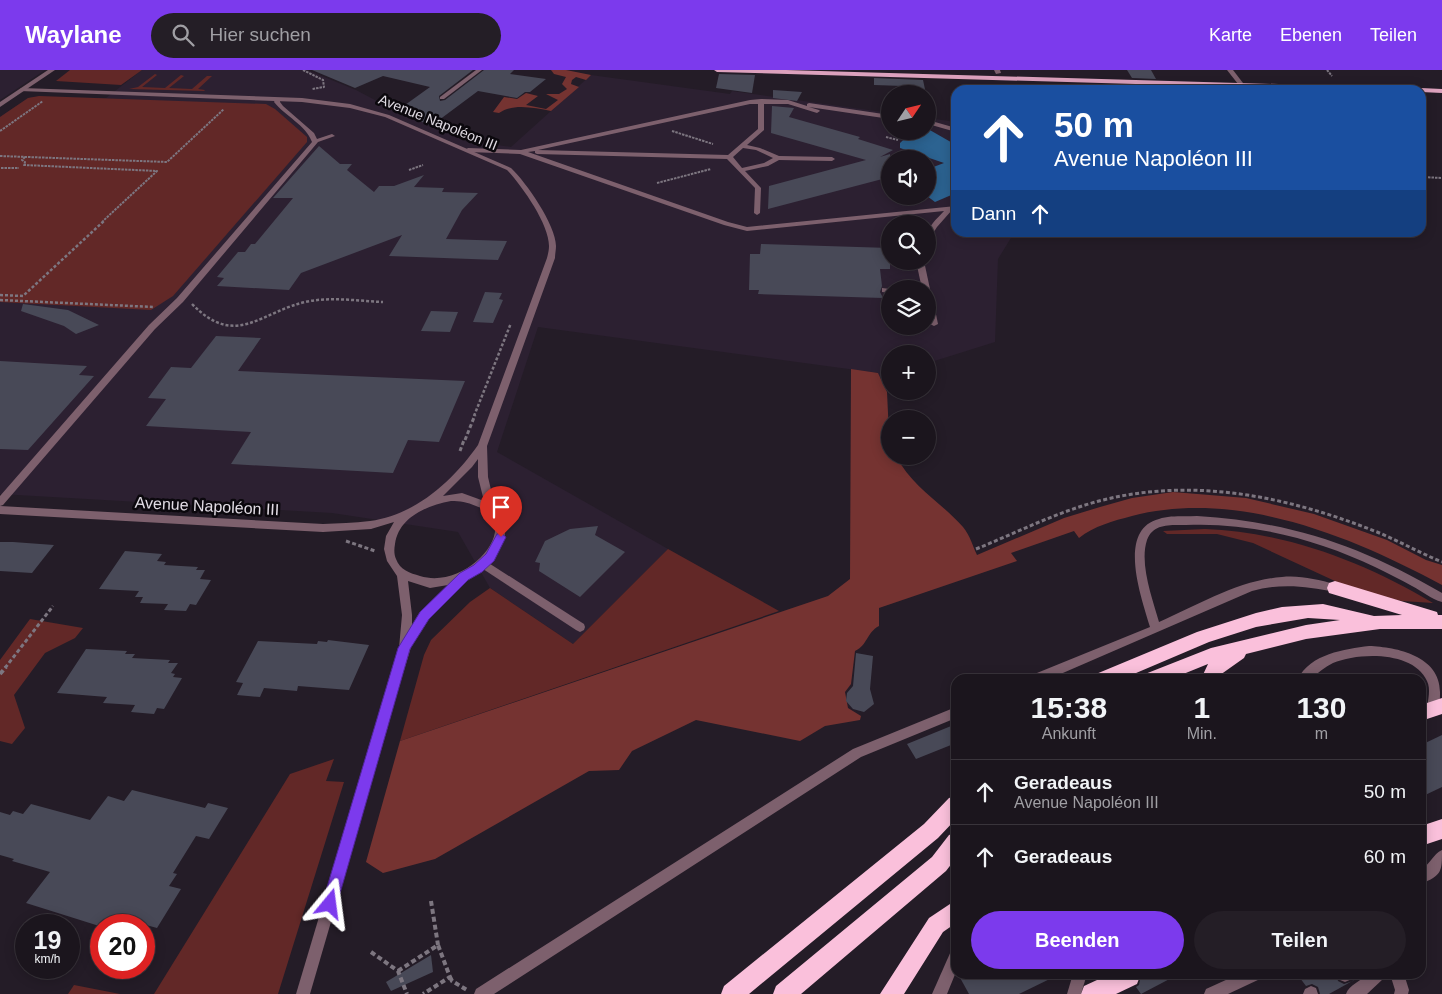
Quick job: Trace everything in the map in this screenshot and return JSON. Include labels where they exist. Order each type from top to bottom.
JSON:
[{"type":"highway","points":[[1335,588],[1442,621]]},
{"type":"highway","points":[[1114,674],[1226,629],[1272,616],[1308,611],[1328,612],[1380,622]]},
{"type":"highway","points":[[1163,674],[1210,655],[1244,649],[1306,632],[1380,622],[1442,621]]},
{"type":"highway","points":[[1212,674],[1213,670],[1244,649]]},
{"type":"highway","points":[[732,994],[931,831],[951,810]]},
{"type":"highway","points":[[1426,834],[1442,829]]},
{"type":"highway","points":[[795,990],[947,860]]},
{"type":"highway","points":[[891,994],[936,925],[951,914]]},
{"type":"highway","points":[[1092,994],[1124,979]]},
{"type":"main road","points":[[717,70],[829,74],[854,72],[1243,84]]},
{"type":"main road","points":[[924,70],[963,74],[1272,85]]},
{"type":"main road","points":[[1426,90],[1442,91]]},
{"type":"street","points":[[0,105],[52,70]]},
{"type":"street","points":[[442,98],[479,70]]},
{"type":"street","points":[[1230,70],[1243,84]]},
{"type":"street","name":"Avenue Napoléon III","points":[[22,90],[287,99],[333,103],[370,110],[498,163],[519,178],[547,224],[553,245],[546,273],[482,443],[463,471],[431,501]]},
{"type":"street","points":[[278,99],[277,102],[281,107],[312,134],[315,142]]},
{"type":"street","points":[[521,152],[738,104],[761,101],[788,102],[881,116]]},
{"type":"street","points":[[731,160],[736,151],[761,130],[761,101]]},
{"type":"street","points":[[788,102],[817,111]]},
{"type":"street","points":[[936,124],[951,129]]},
{"type":"street","points":[[0,502],[152,327],[186,293],[308,155],[315,142],[332,136]]},
{"type":"street","points":[[743,146],[778,158],[832,159]]},
{"type":"street","points":[[468,150],[731,160],[758,188],[757,213]]},
{"type":"street","points":[[521,152],[737,227],[756,229],[951,209]]},
{"type":"street","points":[[740,170],[766,164],[778,158]]},
{"type":"street","points":[[936,228],[951,211]]},
{"type":"street","name":"Avenue Napoléon III","points":[[482,443],[483,477],[490,507]]},
{"type":"street","points":[[404,648],[424,616],[464,576],[484,564],[499,544],[501,530],[499,518],[490,507],[478,500],[462,497],[431,501],[410,513],[399,524],[392,536],[389,550],[392,563],[402,573],[416,580],[432,583],[464,576]]},
{"type":"street","name":"Avenue Napoléon III","points":[[0,510],[323,528],[371,525],[410,513]]},
{"type":"street","points":[[1156,630],[1139,558],[1140,543],[1150,528],[1160,522],[1203,520],[1255,524],[1336,546],[1395,572],[1442,598]]},
{"type":"street","points":[[484,564],[580,627]]},
{"type":"street","points":[[302,994],[404,648],[407,615],[402,573]]},
{"type":"street","points":[[1048,674],[1156,630],[1212,603],[1265,584],[1296,582],[1335,588]]},
{"type":"street","points":[[1308,674],[1314,667],[1334,656],[1372,652],[1395,652],[1415,661],[1430,676],[1434,692],[1432,709]]},
{"type":"street","points":[[481,994],[857,753],[951,714]]},
{"type":"street","points":[[1426,874],[1432,870],[1442,857]]},
{"type":"street","points":[[939,994],[951,967]]},
{"type":"street","points":[[1074,994],[1078,979]]},
{"type":"street","points":[[1211,994],[1245,979]]},
{"type":"street","points":[[1353,994],[1373,979]]},
{"type":"street","points":[[1399,979],[1404,993]]},
{"type":"path","points":[[287,99],[291,94],[300,91],[324,87],[323,80],[303,70]]},
{"type":"path","points":[[0,131],[47,98]]},
{"type":"path","points":[[0,156],[167,162],[229,104]]},
{"type":"path","points":[[669,130],[736,151]]},
{"type":"path","points":[[0,295],[23,296],[157,170],[24,165],[25,162],[22,160],[25,157]]},
{"type":"path","points":[[657,183],[731,160]]},
{"type":"path","points":[[409,170],[423,165]]},
{"type":"path","points":[[1,168],[19,168]]},
{"type":"path","points":[[1426,177],[1442,178]]},
{"type":"path","points":[[186,293],[206,321],[221,326],[250,323],[311,300],[383,302]]},
{"type":"path","points":[[0,300],[172,308]]},
{"type":"path","points":[[457,458],[511,322]]},
{"type":"path","points":[[464,440],[482,443]]},
{"type":"path","points":[[343,540],[379,553],[392,563]]},
{"type":"path","points":[[0,674],[52,606]]},
{"type":"path","points":[[431,901],[438,945],[452,982],[475,994]]},
{"type":"path","points":[[398,971],[438,945]]},
{"type":"path","points":[[371,952],[398,971],[407,994]]},
{"type":"path","points":[[423,994],[450,977]]},
{"type":"shaded area","points":[[0,70],[45,70],[0,100]]},
{"type":"shaded area","points":[[70,70],[142,70],[121,85],[56,81]]},
{"type":"shaded area","points":[[142,70],[307,70],[356,90],[394,110],[465,141],[511,147],[591,75],[730,94],[732,91],[881,112],[881,140],[936,140],[936,119],[951,121],[951,237],[1012,237],[998,259],[995,342],[936,360],[936,345],[881,345],[880,378],[878,373],[538,327],[497,452],[668,549],[573,644],[490,588],[458,532],[332,513],[0,494],[0,117],[28,98],[106,98]]},
{"type":"shaded area","points":[[551,70],[566,70],[591,75],[586,80],[576,77],[572,80],[571,84],[579,87],[551,111],[518,107],[499,113],[493,112],[504,97],[517,99],[526,93],[538,96],[526,105],[546,109],[558,100],[546,94],[559,94],[567,89],[562,84],[566,77],[554,74]]},
{"type":"shaded area","points":[[155,74],[157,75],[142,87],[165,88],[181,75],[184,76],[169,88],[192,89],[207,76],[212,76],[198,89],[204,91],[129,89],[138,87]]},
{"type":"shaded area","points":[[39,96],[266,104],[275,109],[307,137],[307,142],[173,296],[151,310],[0,302],[0,117],[28,98]]},
{"type":"shaded area","points":[[851,369],[878,373],[881,379],[881,400],[887,400],[888,410],[881,410],[881,465],[902,465],[910,477],[963,527],[977,555],[1064,518],[1132,498],[1173,492],[1246,498],[1314,514],[1387,540],[1426,560],[1442,565],[1442,585],[1370,550],[1332,535],[1292,522],[1252,513],[1212,508],[1172,509],[1132,516],[1097,527],[1079,538],[1074,531],[1011,553],[1017,561],[879,608],[879,626],[862,646],[855,651],[851,684],[845,692],[848,708],[861,716],[860,720],[825,726],[800,741],[696,720],[632,751],[619,770],[589,771],[435,859],[383,873],[366,862],[400,741],[828,596],[850,579]]},
{"type":"shaded area","points":[[1205,529],[1265,536],[1324,552],[1380,575],[1433,603],[1402,601],[1363,594],[1253,543],[1217,534],[1167,534],[1163,531]]},
{"type":"shaded area","points":[[668,549],[779,611],[400,741],[424,655],[431,640],[470,602],[490,588],[573,644]]},
{"type":"shaded area","points":[[30,619],[83,628],[75,638],[45,653],[14,695],[25,728],[12,744],[0,741],[0,660]]},
{"type":"shaded area","points":[[334,759],[326,781],[344,782],[278,994],[154,994],[290,774]]},
{"type":"shaded area","points":[[74,985],[120,994],[68,994]]},
{"type":"water","points":[[936,134],[951,142],[951,195],[936,202],[936,166],[944,163],[936,160],[936,150],[906,150],[900,148],[900,143],[903,140],[936,140]]},
{"type":"building","points":[[312,70],[473,70],[439,96],[440,101],[445,100],[484,70],[514,70],[510,74],[546,79],[530,92],[525,92],[517,98],[478,91],[431,126],[404,114],[414,107],[405,105],[430,87],[383,76],[355,88]]},
{"type":"building","points":[[1127,70],[1151,70],[1156,79],[1132,78]]},
{"type":"building","points":[[719,74],[755,75],[752,93],[716,88]]},
{"type":"building","points":[[874,78],[923,80],[924,85],[881,85],[874,85]]},
{"type":"building","points":[[773,90],[802,92],[797,101],[773,98]]},
{"type":"building","points":[[772,106],[794,108],[789,117],[860,137],[858,139],[893,150],[881,150],[881,179],[768,209],[769,186],[866,160],[771,133]]},
{"type":"building","points":[[319,146],[340,164],[352,164],[347,170],[374,192],[379,186],[394,186],[424,175],[414,187],[444,188],[442,192],[478,193],[462,210],[446,239],[507,241],[498,260],[389,256],[402,235],[301,273],[289,290],[217,286],[224,278],[217,277],[238,252],[245,252],[251,244],[255,244],[293,198],[273,198]]},
{"type":"building","points":[[761,244],[881,248],[881,298],[758,294],[759,290],[749,290],[750,254],[760,254]]},
{"type":"building","points":[[485,292],[502,293],[499,299],[503,300],[493,323],[473,322]]},
{"type":"building","points":[[23,304],[68,310],[99,325],[76,334],[64,326],[21,311]]},
{"type":"building","points":[[431,311],[458,312],[450,332],[421,331]]},
{"type":"building","points":[[216,336],[261,338],[238,371],[465,381],[439,442],[408,440],[393,473],[231,464],[251,432],[146,426],[166,399],[148,398],[171,367],[191,368]]},
{"type":"building","points":[[0,361],[87,366],[79,375],[94,376],[28,450],[0,449]]},
{"type":"building","points":[[598,526],[595,535],[625,552],[580,597],[539,571],[540,563],[535,562],[545,541],[570,529]]},
{"type":"building","points":[[0,542],[54,545],[32,573],[0,571]]},
{"type":"building","points":[[125,551],[162,554],[157,561],[166,562],[164,565],[198,567],[196,570],[205,570],[200,579],[211,580],[196,605],[190,604],[186,611],[164,610],[168,604],[140,603],[143,597],[135,597],[139,591],[99,589]]},
{"type":"building","points":[[328,640],[369,645],[349,690],[298,686],[297,691],[264,688],[260,697],[237,695],[243,683],[236,682],[258,641],[317,644],[318,641],[327,642]]},
{"type":"building","points":[[86,649],[127,651],[125,654],[135,654],[132,658],[170,660],[168,663],[178,663],[171,673],[175,674],[173,677],[182,678],[164,709],[157,708],[154,714],[131,712],[135,705],[103,703],[107,697],[57,693]]},
{"type":"building","points":[[856,653],[873,656],[870,689],[874,704],[864,712],[853,709],[846,701],[847,693],[853,686]]},
{"type":"building","points":[[951,726],[951,745],[916,759],[907,744]]},
{"type":"building","points":[[1442,735],[1442,787],[1426,795],[1426,743]]},
{"type":"building","points":[[132,790],[205,808],[208,803],[228,808],[209,839],[196,836],[173,873],[177,874],[169,886],[181,889],[157,928],[155,927],[155,914],[90,914],[90,923],[80,920],[80,914],[61,914],[26,903],[50,872],[12,861],[14,859],[0,855],[0,812],[10,815],[13,811],[23,814],[31,804],[90,820],[108,796],[124,801]]},
{"type":"building","points":[[431,955],[433,972],[391,991],[386,982]]},
{"type":"building","points":[[961,979],[1050,979],[1019,994],[969,994]]},
{"type":"building","points":[[1140,979],[1170,979],[1141,994],[1136,987],[1139,985]]},
{"type":"building","points":[[1301,979],[1337,979],[1344,984],[1352,981],[1329,994],[1320,994],[1318,987],[1312,984],[1306,986]]},
{"type":"route","points":[[330,904],[404,648],[424,616],[448,590],[490,558],[501,537]]}]
